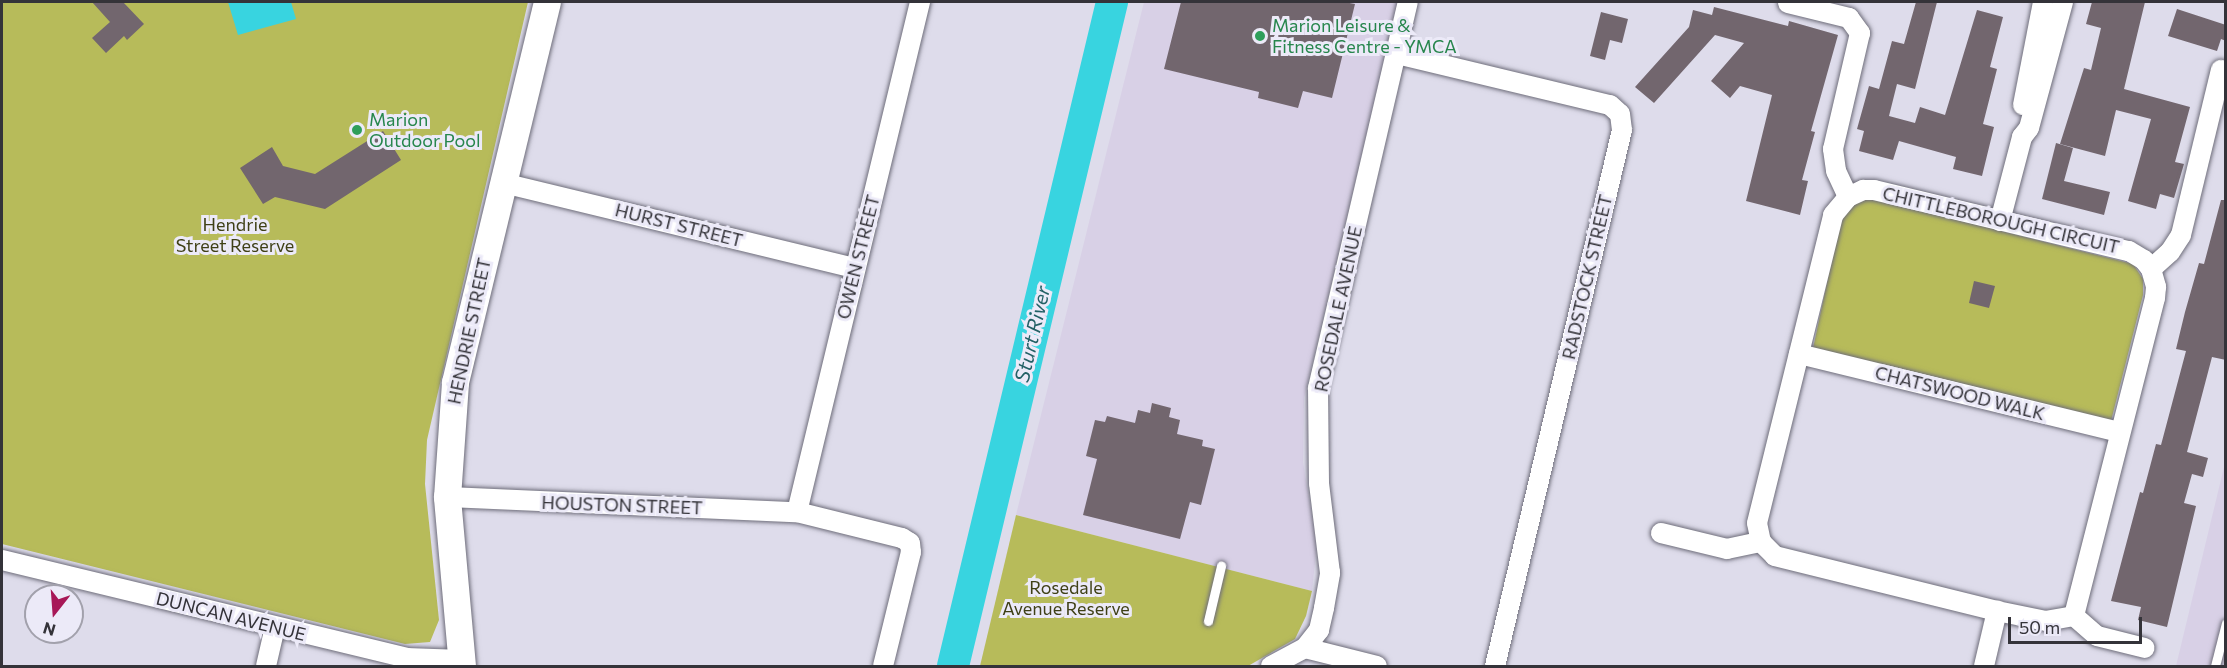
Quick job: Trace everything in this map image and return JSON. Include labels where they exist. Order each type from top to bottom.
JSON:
[{"type":"street","name":"HENDRIE STREET","points":[[462,663],[447,497],[455,382],[547,2]]},
{"type":"street","name":"OWEN STREET","points":[[797,512],[920,2]]},
{"type":"street","name":"ROSEDALE AVENUE","points":[[1305,648],[1318,630],[1330,573],[1319,483],[1318,388],[1408,2]]},
{"type":"street","points":[[2022,137],[2019,124],[2043,2]]},
{"type":"street","points":[[2000,221],[2022,137],[2029,128],[2063,2]]},
{"type":"street","points":[[1788,3],[1849,18],[1860,33],[1833,149],[1836,171],[1848,197],[1833,215],[1757,523],[1761,542],[1774,556],[1997,611],[2046,621],[2074,616]]},
{"type":"street","name":"RADSTOCK STREET","points":[[1397,54],[1610,105],[1620,114],[1622,130],[1495,666]]},
{"type":"street","points":[[2074,616],[2155,298],[2156,287],[2151,269],[2170,252],[2181,235],[2221,70]]},
{"type":"street","name":"HURST STREET","points":[[503,183],[855,268]]},
{"type":"street","name":"CHITTLEBOROUGH CIRCUIT","points":[[1848,197],[1863,190],[1874,190],[2129,251],[2144,260],[2151,269]]},
{"type":"street","name":"CHATSWOOD WALK","points":[[1799,354],[2120,432]]},
{"type":"street","name":"HOUSTON STREET","points":[[447,497],[797,512],[902,538],[910,543],[911,552],[883,666]]},
{"type":"street","points":[[1661,533],[1727,549],[1761,542]]},
{"type":"street","name":"DUNCAN AVENUE","points":[[2,560],[406,658],[462,663]]},
{"type":"street","points":[[1984,666],[1997,611]]},
{"type":"street","points":[[2074,616],[2097,636],[2145,648]]},
{"type":"street","points":[[266,666],[275,627]]},
{"type":"street","points":[[1270,666],[1305,648],[1377,666]]},
{"type":"lane","points":[[1208,621],[1221,566]]},
{"type":"lane","points":[[2215,666],[2226,623]]},
{"type":"shaded area","points":[[1144,2],[1398,2],[1304,398],[1303,463],[1317,543],[1312,591],[1016,515]]},
{"type":"shaded area","points":[[2225,463],[2225,666],[2176,666]]},
{"type":"green space","name":"Hendrie Street Reserve","points":[[2,2],[528,2],[427,440],[425,484],[439,620],[430,642],[405,644],[2,544]]},
{"type":"green space","points":[[1869,198],[2133,264],[2143,279],[2143,295],[2110,425],[1812,353],[1841,217],[1858,201]]},
{"type":"green space","name":"Rosedale Avenue Reserve","points":[[1016,515],[1312,591],[1306,616],[1295,639],[1248,666],[980,666]]},
{"type":"water","points":[[228,2],[291,2],[296,19],[238,35]]},
{"type":"building","points":[[92,2],[123,2],[144,24],[127,40],[124,36],[106,53],[92,38],[110,22]]},
{"type":"building","name":"Marion Leisure & Fitness Centre - YMCA","points":[[1181,2],[1344,2],[1355,4],[1332,98],[1303,91],[1298,108],[1258,98],[1259,92],[1164,69]]},
{"type":"building","points":[[1916,2],[1937,2],[1915,89],[1897,84],[1889,116],[1915,123],[1920,107],[1945,115],[1977,10],[2003,17],[1990,67],[1997,69],[1983,124],[1994,127],[1982,176],[1953,169],[1956,157],[1899,141],[1893,160],[1859,151],[1864,131],[1857,129],[1869,86],[1879,89],[1892,41],[1904,44]]},
{"type":"building","points":[[2092,2],[2145,2],[2124,89],[2190,107],[2175,162],[2184,164],[2174,198],[2160,194],[2156,209],[2128,201],[2151,119],[2116,110],[2105,156],[2060,144],[2084,68],[2091,70],[2101,28],[2086,24]]},
{"type":"building","points":[[1714,7],[1788,26],[1789,21],[1838,35],[1811,131],[1815,132],[1802,180],[1808,181],[1800,215],[1746,201],[1772,95],[1740,86],[1730,98],[1711,81],[1744,43],[1715,35],[1654,103],[1635,87],[1689,27],[1693,10],[1712,15]]},
{"type":"building","points":[[2177,9],[2226,25],[2226,41],[2221,39],[2217,51],[2168,36]]},
{"type":"building","points":[[1601,12],[1628,19],[1622,43],[1610,40],[1605,60],[1590,56]]},
{"type":"building","points":[[383,131],[401,160],[325,209],[275,197],[263,204],[240,168],[272,147],[283,166],[315,174]]},
{"type":"building","points":[[2056,143],[2073,148],[2064,181],[2110,192],[2104,215],[2042,199]]},
{"type":"building","points":[[2221,200],[2226,200],[2226,360],[2212,357],[2187,452],[2208,458],[2203,477],[2192,474],[2184,503],[2196,506],[2167,627],[2138,620],[2141,607],[2111,601],[2140,492],[2143,493],[2156,444],[2161,445],[2186,351],[2176,349],[2185,312],[2199,263],[2204,264]]},
{"type":"building","points":[[1974,281],[1995,286],[1989,308],[1969,303]]},
{"type":"building","points":[[1152,403],[1171,408],[1169,417],[1180,420],[1177,434],[1203,440],[1202,446],[1215,449],[1201,505],[1190,502],[1180,539],[1083,515],[1097,459],[1086,456],[1095,420],[1105,422],[1107,416],[1135,423],[1138,410],[1150,413]]},
{"type":"waterway","name":"Sturt River","points":[[953,666],[1112,2]]},
{"type":"place","name":"Marion Leisure & Fitness Centre - YMCA","points":[[1260,36]]},
{"type":"place","name":"Marion Outdoor Pool","points":[[357,130]]}]
